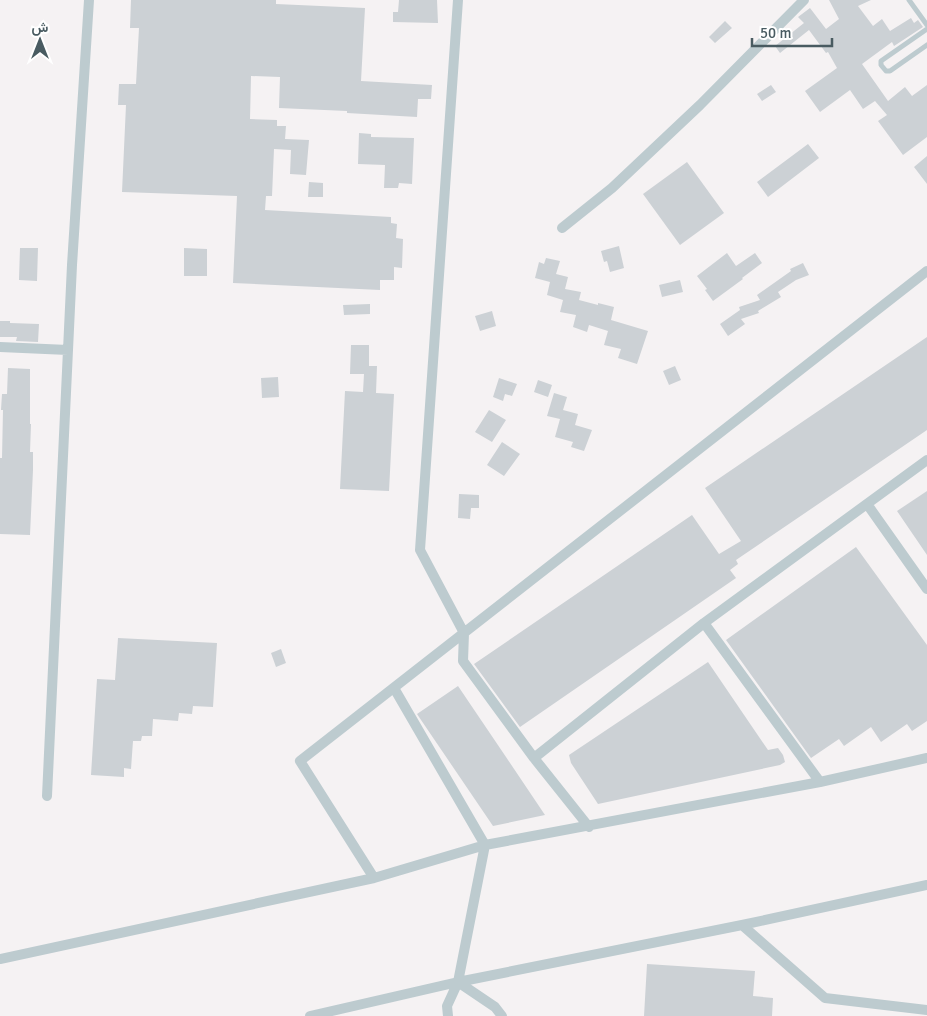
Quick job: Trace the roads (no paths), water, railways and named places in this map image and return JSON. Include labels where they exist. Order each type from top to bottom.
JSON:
[{"type":"street","points":[[47,796],[68,350],[89,0]]},
{"type":"street","points":[[458,0],[420,550],[464,633],[462,661],[534,758],[589,827]]},
{"type":"street","points":[[562,228],[612,188],[700,105],[804,0]]},
{"type":"street","points":[[374,878],[300,762],[927,272]]},
{"type":"street","points":[[0,347],[68,350]]},
{"type":"street","points":[[534,758],[704,623],[927,460]]},
{"type":"street","points":[[867,504],[927,588]]},
{"type":"street","points":[[704,623],[820,782]]},
{"type":"street","points":[[394,688],[485,845],[458,982],[447,1006],[448,1016]]},
{"type":"street","points":[[0,959],[374,878],[485,845],[589,827],[820,782],[927,758]]},
{"type":"street","points":[[310,1016],[458,982],[742,925],[927,885]]},
{"type":"street","points":[[742,925],[825,998],[911,1012],[927,1010]]},
{"type":"street","points":[[458,982],[495,1006],[502,1016]]},
{"type":"lane","points":[[909,0],[927,27],[881,62],[881,65],[886,71],[890,71],[927,45]]}]
